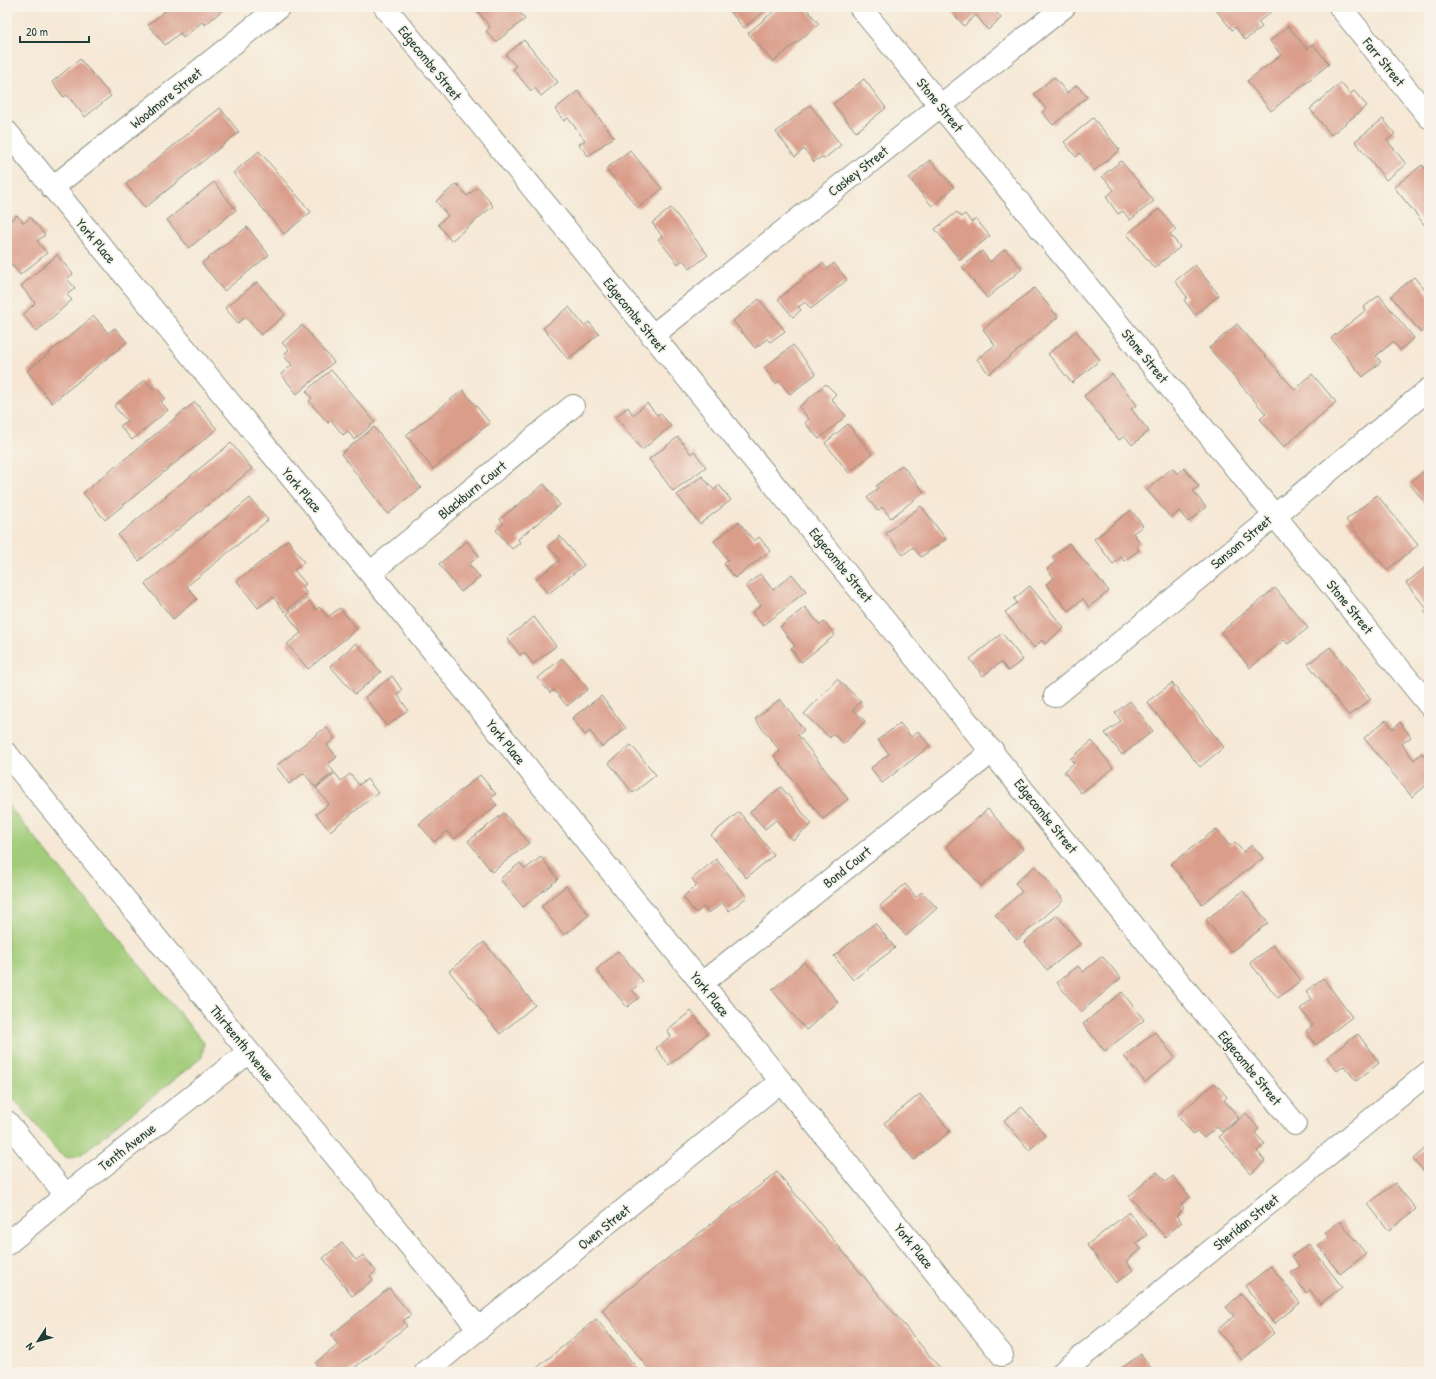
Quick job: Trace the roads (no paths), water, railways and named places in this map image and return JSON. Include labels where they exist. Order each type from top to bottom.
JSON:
[{"type":"street","name":"Woodmore Street","points":[[52,188],[279,7]]},
{"type":"street","name":"Edgecombe Street","points":[[385,7],[652,336],[993,751],[1295,1124]]},
{"type":"street","name":"Stone Street","points":[[860,7],[1429,705]]},
{"type":"street","name":"Caskey Street","points":[[652,336],[1064,7]]},
{"type":"street","name":"Farr Street","points":[[1340,7],[1429,117]]},
{"type":"street","name":"York Place","points":[[7,132],[370,573],[1002,1355]]},
{"type":"street","name":"Sansom Street","points":[[1055,696],[1274,514],[1429,389]]},
{"type":"street","name":"Blackburn Court","points":[[370,573],[573,406]]},
{"type":"street","name":"Bond Court","points":[[701,984],[993,751]]},
{"type":"street","name":"Thirteenth Avenue","points":[[7,754],[249,1052],[479,1329]]},
{"type":"street","name":"Tenth Avenue","points":[[7,1244],[66,1195],[249,1052]]},
{"type":"street","name":"Sheridan Street","points":[[1063,1372],[1429,1072]]},
{"type":"street","name":"Owen Street","points":[[426,1372],[781,1081]]},
{"type":"street","points":[[7,1122],[66,1195]]}]
